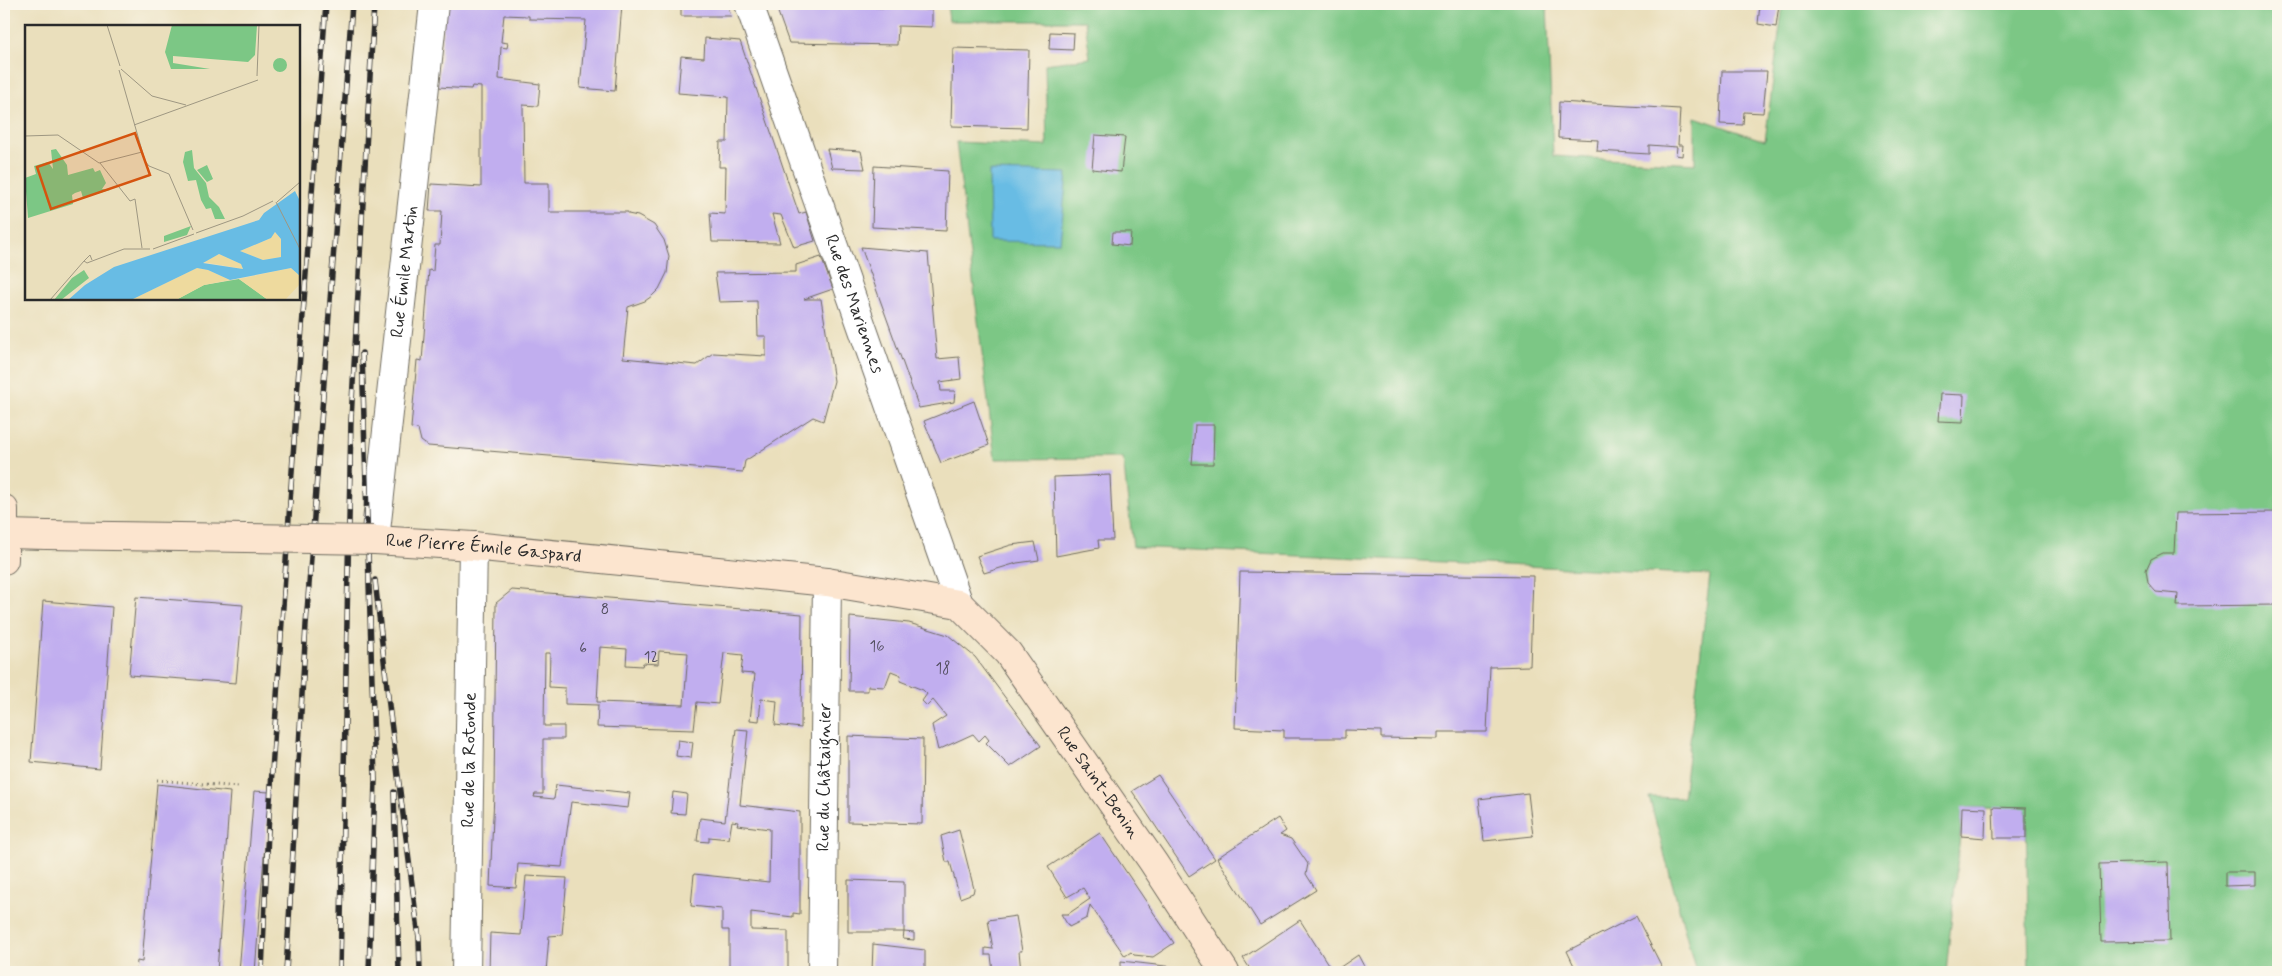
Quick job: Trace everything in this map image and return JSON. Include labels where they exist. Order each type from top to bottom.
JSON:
[{"type":"main road","name":"Rue Pierre Émile Gaspard","points":[[4,534],[375,540],[473,546],[827,582],[959,604]]},
{"type":"main road","name":"Rue Saint-Benin","points":[[959,604],[1008,653],[1147,854],[1224,972]]},
{"type":"street","name":"Rue Émile Martin","points":[[375,540],[434,4]]},
{"type":"street","name":"Rue des Mariennes","points":[[750,4],[959,604]]},
{"type":"street","name":"Rue de la Rotonde","points":[[466,972],[473,546]]},
{"type":"street","name":"Rue du Châtaignier","points":[[822,972],[827,582]]},
{"type":"path","points":[[157,780],[239,787]]},
{"type":"green space","points":[[947,4],[1547,4],[1553,156],[1695,164],[1695,117],[1765,141],[1783,4],[2278,4],[2278,972],[2029,972],[2026,810],[1963,807],[1946,972],[1696,972],[1649,797],[1683,798],[1710,575],[1133,547],[1123,458],[995,459],[956,142],[1047,146],[1045,64],[1090,58],[1085,21],[949,21]]},
{"type":"water","points":[[989,171],[1067,173],[1060,242],[990,241]]},
{"type":"building","points":[[445,4],[622,4],[615,91],[580,88],[586,20],[529,19],[529,16],[504,15],[501,42],[508,43],[507,48],[501,47],[499,79],[540,84],[538,106],[523,105],[524,183],[549,183],[549,212],[628,212],[628,214],[638,216],[654,225],[664,240],[669,256],[667,273],[659,289],[652,296],[645,301],[628,307],[623,358],[697,365],[713,353],[766,356],[766,336],[758,336],[757,301],[719,302],[715,273],[796,272],[796,265],[821,257],[833,289],[804,299],[821,299],[834,381],[823,421],[813,417],[745,461],[743,472],[428,446],[421,441],[418,429],[411,428],[417,360],[422,361],[429,270],[433,271],[435,245],[440,245],[442,211],[429,211],[431,184],[481,187],[481,87],[472,86],[471,89],[438,87]]},
{"type":"building","points":[[681,4],[727,4],[731,16],[681,16]]},
{"type":"building","points":[[775,4],[838,4],[839,6],[932,10],[932,27],[898,26],[897,45],[789,43]]},
{"type":"building","points":[[1760,4],[1779,4],[1776,27],[1758,24]]},
{"type":"building","points":[[1050,32],[1074,33],[1073,50],[1049,49]]},
{"type":"building","points":[[705,38],[740,41],[799,214],[806,212],[815,241],[794,247],[781,215],[772,214],[780,243],[712,242],[710,213],[725,214],[726,167],[719,167],[720,142],[727,142],[728,97],[678,93],[681,56],[704,58]]},
{"type":"building","points":[[953,48],[1029,50],[1027,128],[951,126]]},
{"type":"building","points":[[1722,71],[1767,71],[1763,113],[1744,112],[1743,125],[1720,124]]},
{"type":"building","points":[[1559,102],[1680,109],[1678,145],[1683,145],[1682,156],[1676,155],[1677,147],[1649,145],[1649,154],[1597,151],[1598,140],[1558,138]]},
{"type":"building","points":[[1095,135],[1125,137],[1121,172],[1092,169]]},
{"type":"building","points":[[827,149],[861,151],[865,169],[832,168]]},
{"type":"building","points":[[874,166],[948,171],[946,231],[872,227]]},
{"type":"building","points":[[1113,232],[1131,232],[1130,246],[1112,244]]},
{"type":"building","points":[[861,247],[928,253],[937,359],[959,357],[961,379],[940,382],[941,391],[955,391],[954,402],[919,408]]},
{"type":"building","points":[[1940,394],[1964,395],[1963,422],[1938,421]]},
{"type":"building","points":[[974,401],[989,445],[941,463],[924,421]]},
{"type":"building","points":[[1195,425],[1214,425],[1213,464],[1192,464]]},
{"type":"building","points":[[1110,475],[1113,540],[1098,540],[1099,548],[1056,556],[1054,477]]},
{"type":"building","points":[[2278,512],[2278,605],[2177,606],[2178,594],[2156,592],[2148,583],[2146,570],[2151,559],[2163,553],[2174,553],[2176,513]]},
{"type":"building","points":[[1035,542],[1039,560],[1017,563],[984,573],[977,556],[1011,545]]},
{"type":"building","points":[[1240,572],[1533,576],[1530,666],[1490,667],[1487,732],[1438,732],[1438,739],[1381,738],[1381,731],[1345,730],[1345,738],[1284,738],[1284,730],[1235,728]]},
{"type":"building","points":[[512,590],[802,614],[801,728],[775,725],[777,701],[761,699],[759,721],[750,720],[755,674],[741,673],[743,655],[724,653],[718,704],[697,702],[694,730],[597,727],[598,705],[565,704],[565,688],[549,687],[550,653],[545,653],[544,726],[564,726],[564,739],[543,739],[543,794],[535,794],[534,797],[554,799],[556,785],[630,793],[628,808],[571,802],[562,867],[518,864],[516,888],[490,886],[494,794],[496,603]],"holes":[[[600,647],[627,649],[626,665],[658,664],[659,651],[688,653],[684,705],[597,702]]]},
{"type":"building","points":[[136,597],[243,605],[236,683],[129,675]]},
{"type":"building","points":[[43,601],[112,607],[100,769],[31,762]]},
{"type":"building","points":[[850,617],[909,623],[948,635],[975,657],[1041,746],[1010,767],[986,743],[989,740],[985,735],[979,741],[973,734],[938,750],[932,725],[946,716],[933,700],[927,706],[922,701],[927,694],[923,690],[900,681],[901,675],[891,671],[885,687],[868,686],[868,691],[849,691]]},
{"type":"building","points":[[736,729],[748,730],[740,805],[800,812],[800,914],[793,913],[793,917],[751,912],[751,930],[788,931],[788,972],[729,972],[729,930],[722,930],[722,909],[691,906],[694,874],[769,882],[770,829],[737,825],[738,822],[732,821],[729,839],[709,837],[709,842],[697,841],[700,818],[725,821]]},
{"type":"building","points":[[848,736],[923,739],[922,824],[848,822]]},
{"type":"building","points":[[678,740],[693,742],[691,758],[676,756]]},
{"type":"building","points":[[1158,775],[1215,859],[1189,876],[1132,791]]},
{"type":"building","points":[[157,784],[230,792],[217,972],[136,972],[137,961],[142,962]]},
{"type":"building","points":[[254,791],[269,792],[255,972],[239,972]]},
{"type":"building","points":[[673,792],[687,794],[685,814],[671,813]]},
{"type":"building","points":[[1528,793],[1533,836],[1484,841],[1479,799]]},
{"type":"building","points":[[1962,807],[1986,808],[1985,838],[1961,836]]},
{"type":"building","points":[[1993,807],[2026,808],[2026,838],[1994,838]]},
{"type":"building","points":[[1278,818],[1286,831],[1280,835],[1291,839],[1308,864],[1306,874],[1316,890],[1260,925],[1217,858]]},
{"type":"building","points":[[959,830],[974,889],[973,893],[960,898],[950,862],[946,862],[941,836]]},
{"type":"building","points":[[1100,833],[1174,943],[1153,957],[1134,955],[1131,952],[1125,956],[1090,905],[1087,918],[1069,927],[1061,914],[1068,914],[1090,899],[1083,888],[1067,897],[1048,867]]},
{"type":"building","points":[[2168,862],[2170,941],[2101,942],[2099,864]]},
{"type":"building","points":[[2225,872],[2255,872],[2255,885],[2225,886]]},
{"type":"building","points":[[526,876],[567,878],[562,935],[549,936],[546,972],[489,972],[490,933],[521,935]]},
{"type":"building","points":[[848,880],[904,882],[904,932],[848,932]]},
{"type":"building","points":[[1016,916],[1022,951],[1019,951],[1021,972],[993,972],[991,955],[985,955],[985,948],[993,949],[988,920]]},
{"type":"building","points":[[1636,916],[1663,969],[1657,972],[1577,972],[1567,951]]},
{"type":"building","points":[[1300,920],[1333,972],[1252,972],[1243,958]]},
{"type":"building","points":[[904,932],[914,933],[914,940],[903,939]]},
{"type":"building","points":[[873,944],[925,950],[925,972],[872,972]]},
{"type":"building","points":[[1358,955],[1367,972],[1333,972]]},
{"type":"building","points":[[1121,961],[1192,969],[1194,972],[1121,972]]},
{"type":"railway","points":[[262,972],[268,831],[326,4]]},
{"type":"railway","points":[[286,972],[306,625],[352,4]]},
{"type":"railway","points":[[340,972],[351,420],[374,4]]},
{"type":"railway","points":[[362,353],[375,780],[369,972]]},
{"type":"railway","points":[[375,580],[419,938],[420,972]]},
{"type":"railway","points":[[394,792],[399,972]]}]
